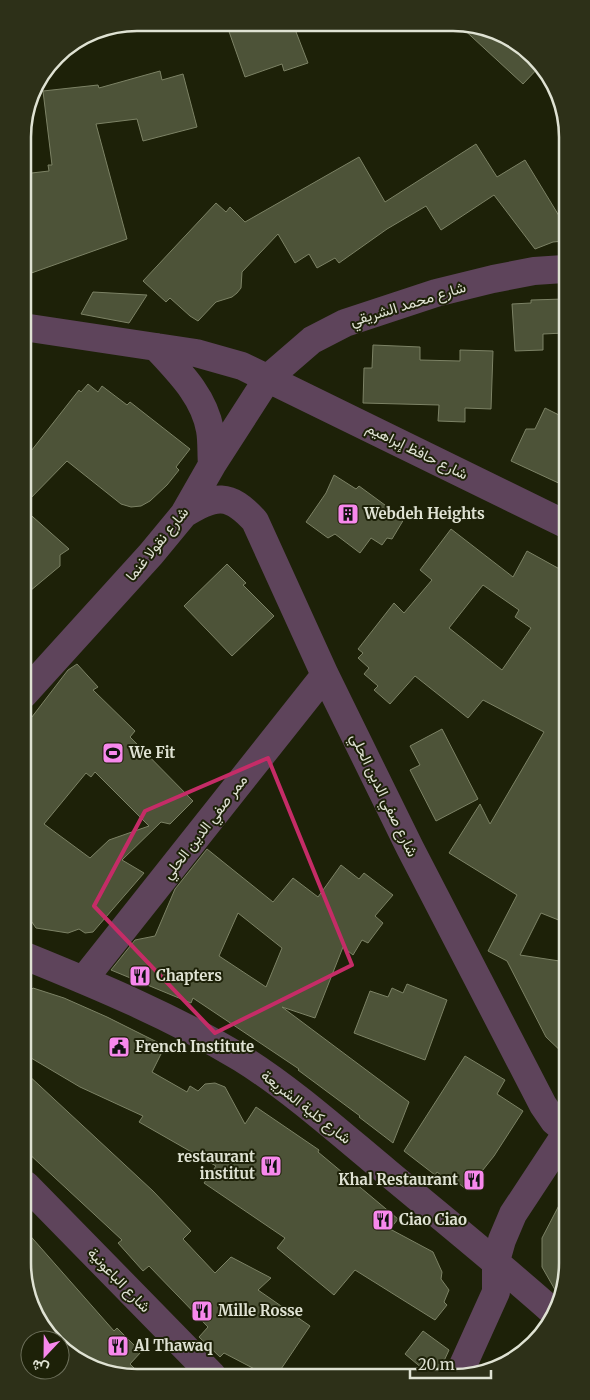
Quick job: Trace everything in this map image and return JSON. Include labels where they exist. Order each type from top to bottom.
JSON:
[{"type":"street","name":"شارع محمد الشريقي","points":[[268,378],[312,340],[345,323],[436,293],[534,271],[559,270]]},
{"type":"street","name":"شارع حافظ إبراهيم","points":[[31,327],[196,353],[242,366],[559,521]]},
{"type":"street","points":[[156,347],[185,378],[197,395],[210,430],[212,465]]},
{"type":"street","name":"شارع نقولا غنما","points":[[31,687],[97,625],[184,514],[212,465],[268,378]]},
{"type":"street","name":"شارع صفي الدين الحلي","points":[[184,514],[202,503],[220,499],[232,500],[244,508],[254,521],[410,848],[527,1077],[543,1105],[559,1125]]},
{"type":"street","name":"ممر صفي الدين الحلي","points":[[84,979],[326,675]]},
{"type":"street","name":"شارع كلية الشريعة","points":[[31,958],[84,979],[204,1037],[242,1059],[342,1134],[496,1261],[549,1308]]},
{"type":"street","points":[[462,1368],[496,1292],[496,1261],[502,1240],[513,1214],[559,1144]]},
{"type":"street","name":"شارع الباعونية","points":[[31,1190],[206,1369]]},
{"type":"highlighted area","points":[[268,758],[352,965],[215,1033],[94,906],[145,811]]},
{"type":"building","points":[[229,31],[296,31],[308,63],[284,71],[282,64],[245,77]]},
{"type":"building","points":[[467,32],[500,42],[523,57],[536,71],[523,84]]},
{"type":"building","points":[[160,71],[162,80],[183,74],[197,127],[143,141],[137,119],[96,124],[127,239],[31,273],[31,173],[49,171],[48,165],[52,165],[43,91],[98,85],[99,88]]},
{"type":"building","points":[[476,144],[497,177],[525,160],[559,216],[559,241],[535,249],[494,195],[441,230],[426,206],[387,229],[339,263],[335,258],[317,268],[309,254],[295,263],[278,234],[242,272],[241,288],[237,293],[232,297],[216,302],[198,321],[170,298],[166,302],[143,281],[216,203],[226,212],[230,207],[245,222],[359,157],[385,202]]},
{"type":"building","points":[[93,292],[147,295],[129,323],[81,314]]},
{"type":"building","points":[[559,299],[559,333],[543,334],[543,350],[515,351],[512,304],[531,303],[531,300]]},
{"type":"building","points":[[373,345],[420,347],[420,360],[460,361],[460,350],[493,351],[491,409],[465,408],[465,422],[438,421],[439,405],[363,403],[364,368],[372,368]]},
{"type":"building","points":[[88,384],[98,392],[102,386],[127,405],[130,402],[190,449],[176,467],[179,470],[150,501],[141,506],[131,507],[121,504],[67,461],[31,498],[31,451],[79,390],[81,392]]},
{"type":"building","points":[[545,408],[559,415],[559,483],[511,461],[526,429],[535,429]]},
{"type":"building","name":"Webdeh Heights","points":[[334,475],[356,489],[359,486],[404,519],[392,539],[387,538],[382,545],[371,538],[360,553],[335,534],[328,538],[306,522],[326,493]]},
{"type":"building","points":[[31,515],[69,549],[60,555],[60,566],[31,590]]},
{"type":"building","points":[[451,529],[513,577],[527,551],[559,569],[559,920],[541,913],[520,955],[559,961],[559,1049],[546,1037],[507,961],[488,951],[517,895],[449,853],[480,804],[490,824],[544,732],[483,700],[468,718],[415,676],[390,704],[374,690],[378,686],[364,674],[369,668],[358,658],[363,653],[358,649],[394,603],[404,613],[432,580],[420,570]],"holes":[[[483,585],[519,610],[515,617],[531,628],[502,670],[449,628]]]},
{"type":"building","points":[[227,564],[246,583],[243,585],[274,616],[232,656],[184,606]]},
{"type":"building","points":[[77,664],[98,687],[93,690],[135,731],[130,737],[193,801],[170,824],[161,822],[122,860],[144,873],[93,932],[85,933],[79,929],[68,933],[36,928],[31,921],[31,718],[68,670]],"holes":[[[95,772],[149,826],[109,840],[90,858],[44,824],[86,773],[91,777]]]},
{"type":"building","points":[[442,729],[478,799],[436,821],[410,770],[420,765],[410,746]]},
{"type":"building","points":[[207,849],[273,902],[293,878],[318,897],[341,865],[359,879],[364,873],[393,895],[375,916],[383,923],[368,943],[362,940],[353,955],[343,947],[315,1018],[282,1007],[409,1102],[393,1143],[299,1069],[193,998],[191,1003],[111,970],[135,940],[155,936],[175,889]],"holes":[[[238,913],[282,948],[266,987],[219,956]]]},
{"type":"building","points":[[407,984],[447,1000],[425,1060],[354,1033],[370,991],[388,997],[392,988],[403,993]]},
{"type":"building","points":[[33,988],[64,998],[161,1044],[161,1054],[152,1072],[187,1092],[190,1086],[198,1091],[205,1084],[215,1083],[225,1087],[245,1124],[256,1107],[319,1150],[318,1152],[398,1219],[390,1229],[433,1252],[442,1272],[441,1279],[449,1290],[444,1302],[447,1305],[435,1320],[355,1270],[334,1295],[277,1248],[285,1238],[204,1183],[216,1166],[139,1122],[143,1116],[80,1087],[31,1058],[31,990]]},
{"type":"building","points":[[465,1056],[505,1080],[497,1094],[523,1111],[494,1156],[467,1190],[457,1182],[454,1185],[437,1172],[435,1175],[404,1151]]},
{"type":"building","points":[[31,1078],[153,1191],[191,1231],[183,1239],[215,1273],[231,1257],[271,1278],[258,1290],[310,1326],[281,1369],[255,1369],[224,1353],[220,1357],[199,1337],[208,1327],[149,1266],[143,1271],[118,1243],[122,1240],[31,1156]]},
{"type":"building","points":[[559,1205],[559,1270],[555,1290],[542,1267],[542,1238]]},
{"type":"building","points":[[31,1237],[114,1331],[117,1328],[141,1352],[130,1364],[135,1369],[116,1367],[96,1361],[73,1347],[70,1345],[70,1330],[55,1330],[45,1316],[35,1291],[32,1277]]},
{"type":"building","points":[[423,1331],[449,1350],[440,1369],[423,1369],[405,1354]]},
{"type":"place","name":"Webdeh Heights","points":[[348,514]]},
{"type":"place","name":"We Fit","points":[[113,753]]},
{"type":"place","name":"Chapters","points":[[140,976]]},
{"type":"place","name":"French Institute","points":[[119,1047]]},
{"type":"place","name":"restaurant institut","points":[[271,1166]]},
{"type":"place","name":"Khal Restaurant","points":[[474,1180]]},
{"type":"place","name":"Ciao Ciao","points":[[383,1220]]},
{"type":"place","name":"Mille Rosse","points":[[202,1311]]},
{"type":"place","name":"Al Thawaq","points":[[118,1346]]}]
